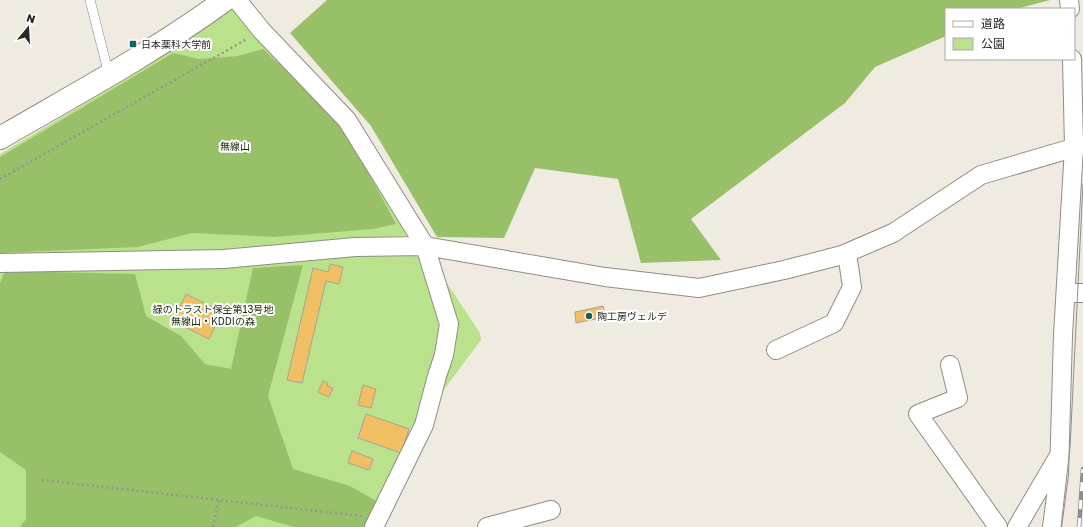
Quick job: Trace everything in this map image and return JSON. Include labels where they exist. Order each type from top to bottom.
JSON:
[{"type":"street","points":[[0,138],[109,75],[180,31],[225,0]]},
{"type":"street","points":[[237,0],[262,30],[347,120],[425,246],[450,324],[444,356],[424,425],[376,522]]},
{"type":"street","points":[[1052,527],[1059,474],[1074,293],[1079,146],[1072,60]]},
{"type":"street","points":[[0,263],[224,259],[355,248],[425,246],[605,277],[699,288],[784,270],[847,253],[893,233],[981,175],[1079,146]]},
{"type":"street","points":[[776,350],[834,323],[852,287],[847,253]]},
{"type":"street","points":[[950,365],[958,398],[918,414],[998,527]]},
{"type":"street","points":[[1017,527],[1060,455]]},
{"type":"street","points":[[487,527],[551,510]]},
{"type":"lane","points":[[90,0],[109,75]]},
{"type":"path","points":[[0,179],[262,30]]},
{"type":"path","points":[[42,480],[219,500],[376,522]]},
{"type":"path","points":[[213,527],[219,500]]},
{"type":"green space","points":[[327,0],[1050,0],[1020,8],[945,8],[945,36],[875,67],[845,103],[691,219],[721,260],[641,263],[618,179],[535,168],[504,238],[437,237],[371,126],[290,33]]},
{"type":"green space","name":"緑のトラスト保全第13号地 無線山・KDDIの森","points":[[235,7],[343,119],[427,253],[480,333],[481,340],[419,423],[374,527],[0,527],[0,154],[131,76]]},
{"type":"green space","name":"無線山","points":[[263,49],[341,122],[396,224],[373,229],[274,237],[192,233],[138,247],[0,253],[0,157],[173,53],[199,59],[238,56]]},
{"type":"green space","points":[[303,265],[268,396],[293,469],[350,486],[378,502],[367,527],[294,527],[256,516],[236,527],[20,527],[26,519],[26,470],[0,452],[0,283],[5,271],[135,274],[146,316],[181,336],[205,364],[231,369],[253,268]]},
{"type":"building","points":[[330,264],[343,267],[339,284],[326,281],[302,383],[287,380],[313,268],[328,272]]},
{"type":"building","points":[[186,294],[222,312],[209,339],[173,321]]},
{"type":"building","points":[[603,306],[606,317],[576,323],[575,312]]},
{"type":"building","points":[[323,381],[328,383],[327,386],[333,388],[329,397],[318,392]]},
{"type":"building","points":[[363,385],[376,389],[371,408],[358,405]]},
{"type":"building","points":[[366,414],[409,429],[401,453],[358,438]]},
{"type":"building","points":[[352,451],[373,459],[369,470],[348,463]]},
{"type":"tram line","points":[[1061,527],[1070,448],[1083,184]]},
{"type":"railway","points":[[1079,527],[1083,469]]},
{"type":"place","name":"日本薬科大学前","points":[[133,44]]},
{"type":"place","name":"陶工房ヴェルデ","points":[[589,316]]}]
